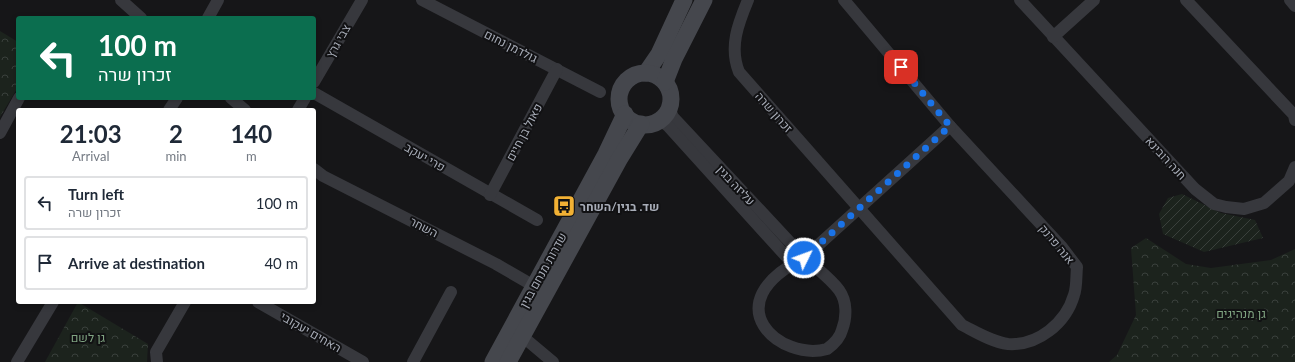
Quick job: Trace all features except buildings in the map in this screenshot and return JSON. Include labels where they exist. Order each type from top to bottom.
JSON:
[{"type":"street","points":[[121,0],[139,16]]},
{"type":"street","points":[[209,16],[218,0]]},
{"type":"street","name":"צבי גרץ","points":[[316,79],[362,0]]},
{"type":"street","name":"גולדמן נחום","points":[[422,0],[600,92]]},
{"type":"street","points":[[646,73],[660,54],[684,0]]},
{"type":"street","points":[[665,82],[674,59],[704,0]]},
{"type":"street","name":"זכרון שרה","points":[[748,0],[738,25],[734,58],[738,72],[859,209]]},
{"type":"street","points":[[804,258],[950,126],[844,0]]},
{"type":"street","name":"חנה רובינא","points":[[1020,0],[1195,189],[1214,204],[1244,209],[1264,203],[1289,181],[1295,167]]},
{"type":"street","points":[[1053,37],[1094,0]]},
{"type":"street","points":[[1186,0],[1294,115],[1295,120]]},
{"type":"street","points":[[1290,0],[1295,6]]},
{"type":"street","name":"פאול בן חיים","points":[[490,195],[557,69]]},
{"type":"street","points":[[646,73],[653,74],[665,82],[671,95],[664,115],[648,124],[641,124],[629,119],[620,104],[622,89],[631,77],[646,73]]},
{"type":"street","name":"פרי יעקב","points":[[316,94],[490,195],[537,220]]},
{"type":"street","points":[[0,134],[18,100]]},
{"type":"street","points":[[233,100],[243,108]]},
{"type":"street","name":"שדרות מנחם בגין","points":[[492,362],[606,154],[625,114]]},
{"type":"street","name":"עליזה בגין","points":[[664,115],[673,117],[804,258],[830,280],[839,290],[845,304],[846,318],[842,332],[834,344],[823,353],[810,357],[795,358],[785,355],[771,345],[763,334],[758,321],[758,308],[762,295],[770,284],[793,264],[804,258]]},
{"type":"street","name":"עליזה בגין","points":[[664,115],[668,126],[793,264]]},
{"type":"street","name":"שדרות מנחם בגין","points":[[508,362],[620,158],[641,124]]},
{"type":"street","name":"אנה פרנק","points":[[859,209],[962,325],[987,337],[1007,344],[1025,343],[1045,334],[1065,316],[1074,294],[1077,267],[1061,246],[950,126]]},
{"type":"street","name":"השחר","points":[[316,171],[323,176],[496,264],[534,286]]},
{"type":"street","points":[[413,362],[451,292]]},
{"type":"street","points":[[16,362],[52,304]]},
{"type":"street","points":[[157,362],[156,352],[184,304]]},
{"type":"street","name":"האחים יעקובי","points":[[262,304],[363,362]]},
{"type":"street","points":[[522,336],[553,362]]},
{"type":"green space","points":[[0,31],[16,41],[16,90],[0,117]]},
{"type":"green space","points":[[1182,194],[1221,213],[1255,220],[1263,238],[1204,252],[1163,234],[1159,214],[1168,198]]},
{"type":"green space","name":"גן מנהיגים","points":[[1146,238],[1186,264],[1211,268],[1271,260],[1295,249],[1295,362],[1109,362],[1117,355],[1136,315],[1131,248]]},
{"type":"green space","name":"גן לשם","points":[[77,304],[81,304],[148,344],[147,362],[45,362]]},
{"type":"place","name":"שד. בגין/השחר","points":[[564,206]]},
{"type":"route","points":[[804,258],[950,126],[901,67]]}]
